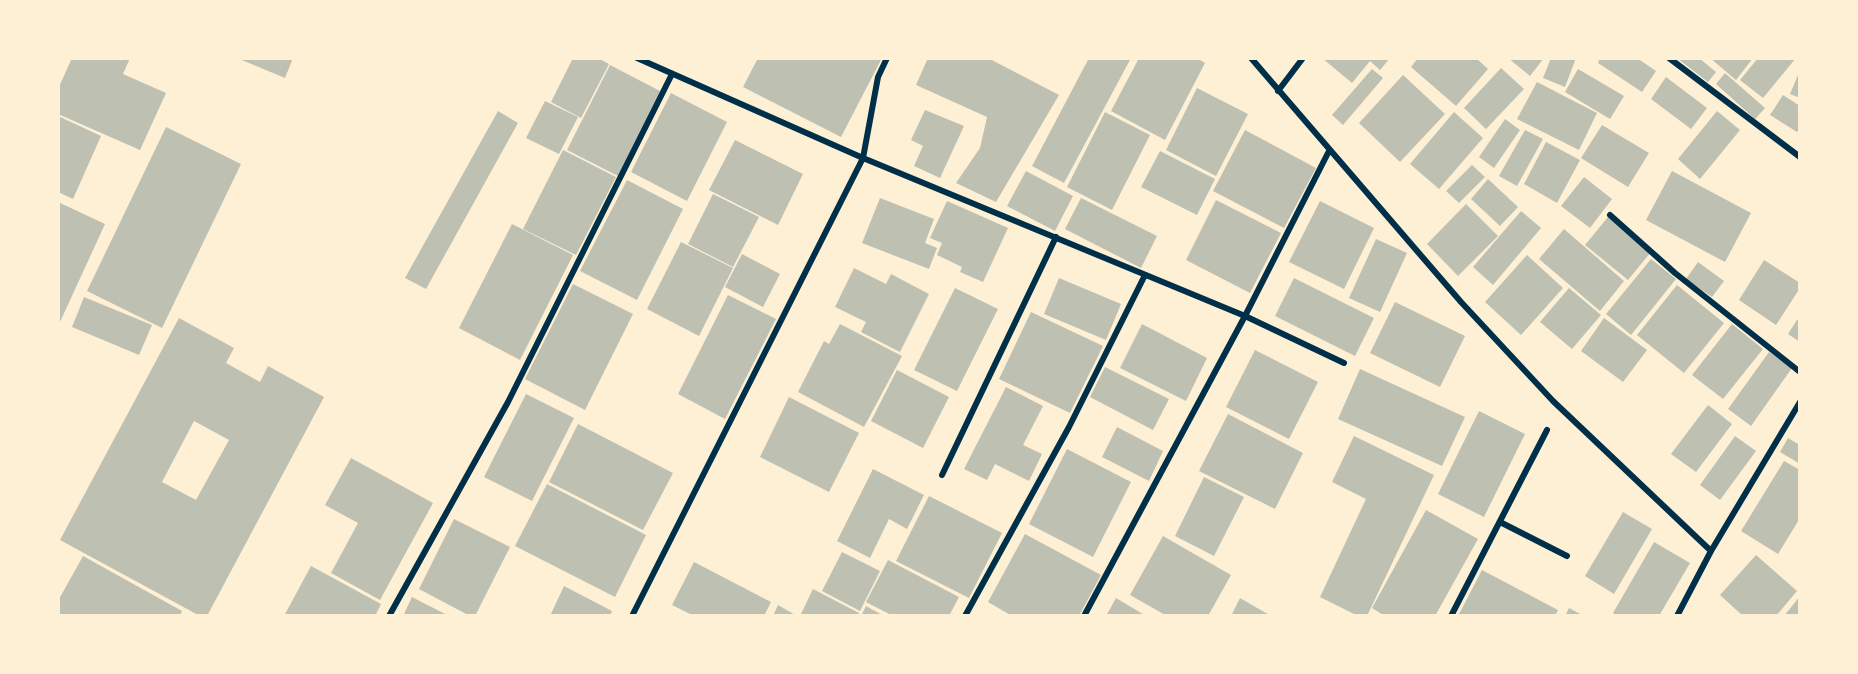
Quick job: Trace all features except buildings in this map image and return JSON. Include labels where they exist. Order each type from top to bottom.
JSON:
[{"type":"street","points":[[637,58],[863,158],[1245,316],[1344,363]]},
{"type":"street","points":[[632,615],[863,158],[878,77],[887,58]]},
{"type":"street","points":[[1251,58],[1461,302],[1553,401],[1711,551]]},
{"type":"street","points":[[1278,90],[1303,58]]},
{"type":"street","points":[[1669,58],[1800,157]]},
{"type":"street","points":[[389,615],[508,402],[672,74]]},
{"type":"street","points":[[1084,615],[1245,316],[1329,150]]},
{"type":"street","points":[[1610,214],[1675,273],[1800,372]]},
{"type":"street","points":[[942,475],[1056,237]]},
{"type":"street","points":[[965,615],[1069,427],[1145,275]]},
{"type":"street","points":[[1677,615],[1711,551],[1800,402]]},
{"type":"street","points":[[1451,615],[1547,430]]},
{"type":"street","points":[[1500,522],[1566,556]]}]
